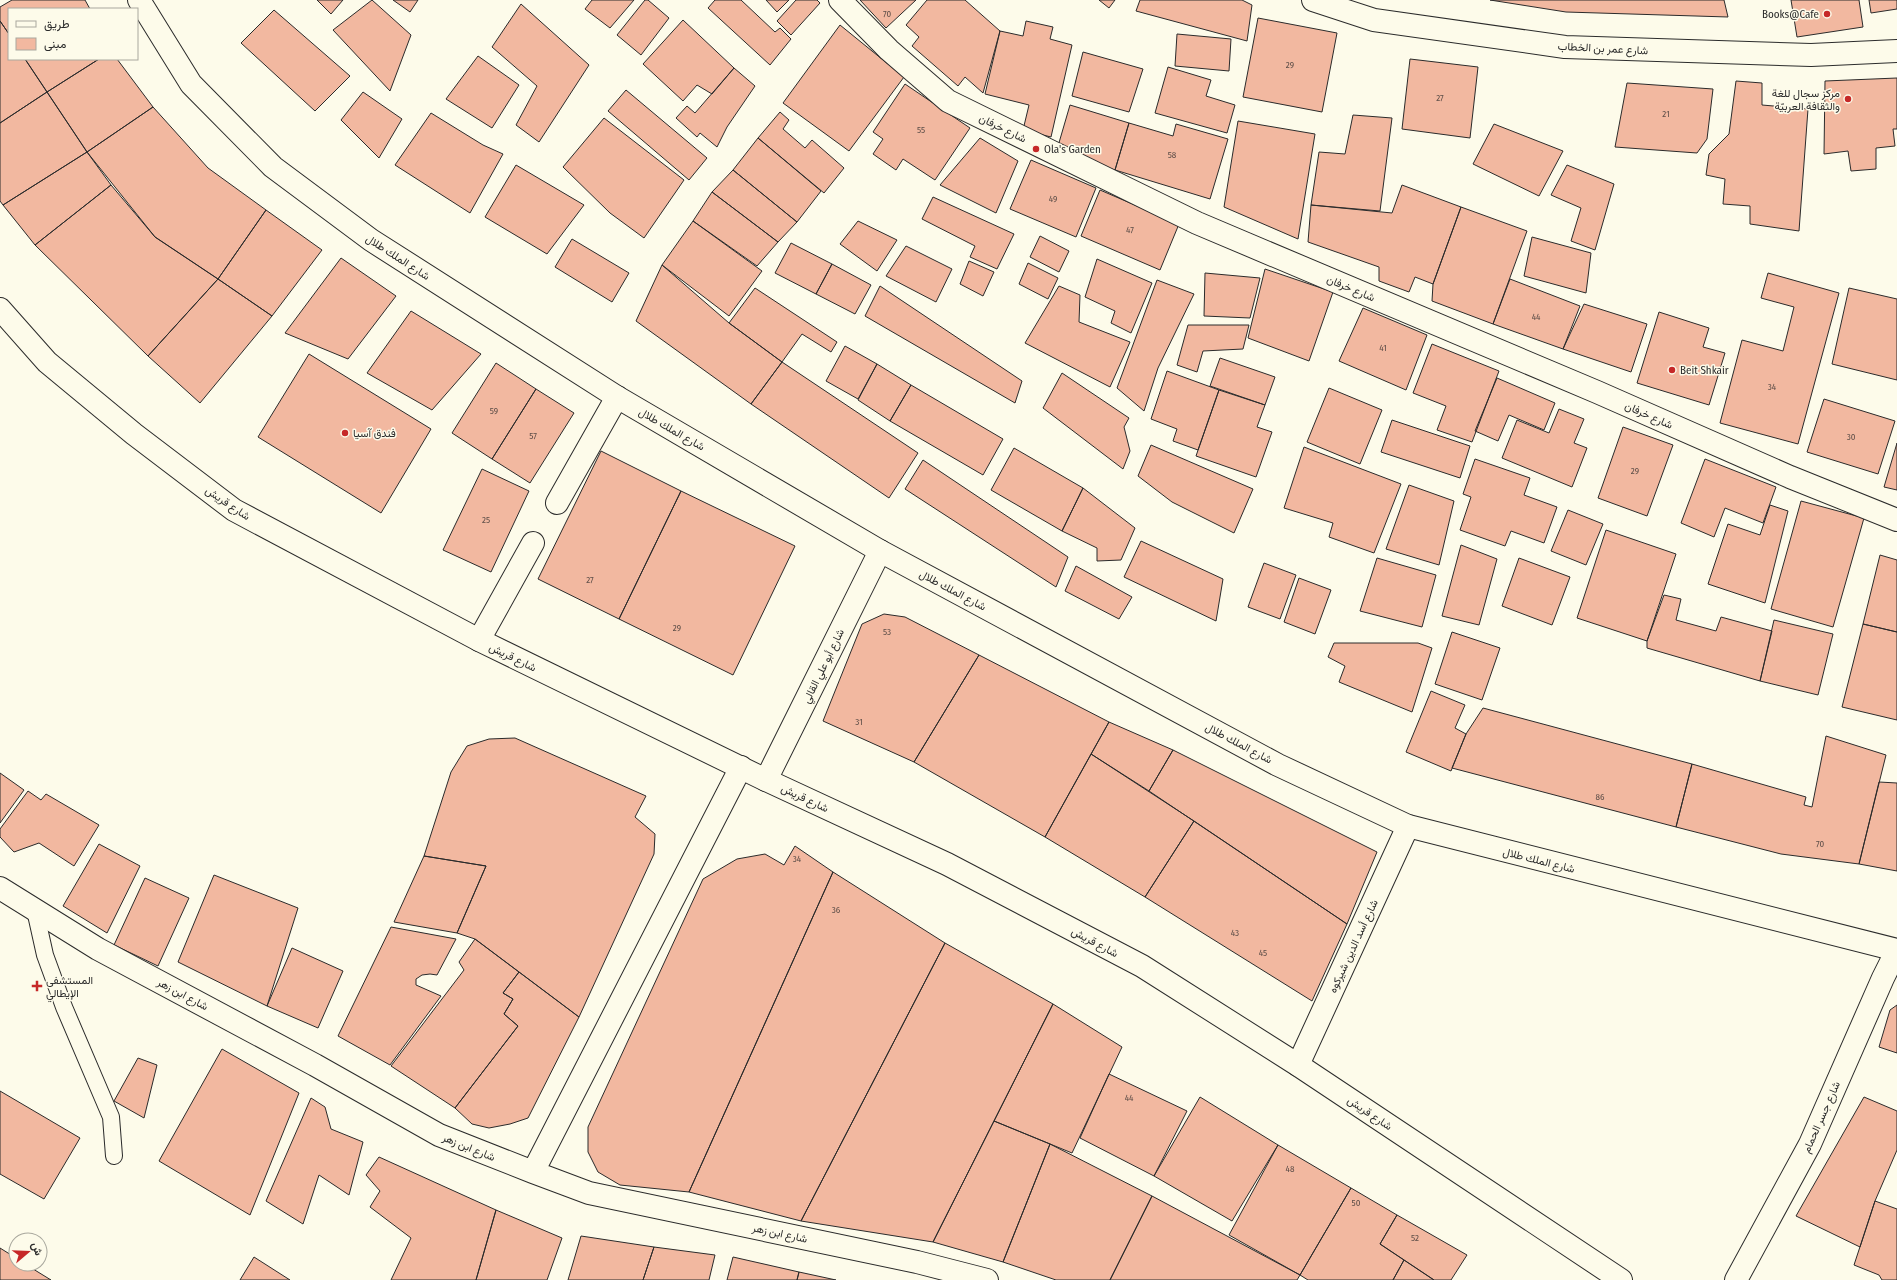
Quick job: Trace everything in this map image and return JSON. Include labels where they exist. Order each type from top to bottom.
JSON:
[{"type":"street","name":"شارع الملك طلال","points":[[139,0],[191,84],[273,167],[371,240],[617,398],[880,551],[1278,765],[1408,826],[1897,950]]},
{"type":"street","name":"شارع خرفان","points":[[840,0],[889,50],[948,101],[1197,223],[1590,389],[1790,477],[1897,520]]},
{"type":"street","name":"شارع عمر بن الخطاب","points":[[1313,0],[1374,20],[1565,48],[1811,55],[1897,51]]},
{"type":"street","name":"شارع قريش","points":[[0,309],[47,362],[134,434],[234,510],[479,640],[766,780],[947,864],[1142,966],[1298,1065],[1621,1280]]},
{"type":"street","points":[[557,503],[617,398]]},
{"type":"street","points":[[479,640],[533,543]]},
{"type":"street","name":"شارع أبو علي القالي","points":[[766,780],[880,551]]},
{"type":"street","points":[[533,1172],[741,767]]},
{"type":"street","name":"شارع أسد الدين شيركوه","points":[[1298,1065],[1408,826]]},
{"type":"street","name":"شارع ابن زهر","points":[[0,888],[98,949],[315,1064],[438,1135],[590,1193],[917,1262],[987,1280]]},
{"type":"street","name":"شارع جسر الحمام","points":[[1736,1280],[1810,1144],[1883,978],[1897,950]]},
{"type":"lane","points":[[35,910],[45,955],[64,1008],[111,1117],[114,1156]]},
{"type":"building","points":[[12,0],[85,0],[89,8],[8,8],[8,33],[0,21],[0,7]]},
{"type":"building","points":[[317,0],[343,0],[331,14]]},
{"type":"building","points":[[372,0],[411,35],[390,91],[333,30]]},
{"type":"building","points":[[393,0],[418,0],[410,12]]},
{"type":"building","points":[[592,0],[634,0],[610,28],[585,9]]},
{"type":"building","points":[[645,0],[648,0],[669,18],[641,55],[617,35]]},
{"type":"building","points":[[715,0],[741,0],[775,32],[780,28],[791,39],[770,65],[708,8]]},
{"type":"building","points":[[766,0],[789,0],[777,12]]},
{"type":"building","points":[[796,0],[817,0],[820,3],[791,35],[777,21]]},
{"type":"building","points":[[860,0],[916,0],[886,28]]},
{"type":"building","points":[[927,0],[965,0],[1000,31],[983,93],[965,77],[958,86],[912,46],[919,37],[906,25]]},
{"type":"building","points":[[1099,0],[1115,0],[1109,8]]},
{"type":"building","points":[[1140,0],[1242,0],[1252,5],[1247,41],[1136,11]]},
{"type":"building","points":[[1490,0],[1724,0],[1728,17],[1566,12]]},
{"type":"building","name":"Books@Cafe","points":[[1791,0],[1859,0],[1863,27],[1797,37]]},
{"type":"building","points":[[1869,0],[1897,0],[1897,9],[1871,13]]},
{"type":"building","points":[[521,4],[589,65],[539,142],[516,125],[537,86],[492,47]]},
{"type":"building","points":[[274,10],[350,76],[315,111],[241,43]]},
{"type":"building","points":[[1258,18],[1337,33],[1322,112],[1243,97]]},
{"type":"building","points":[[683,20],[734,68],[712,94],[697,85],[683,101],[643,64]]},
{"type":"building","points":[[0,21],[8,33],[8,60],[26,60],[47,92],[0,123]]},
{"type":"building","points":[[1026,21],[1053,27],[1050,39],[1072,45],[1051,137],[1023,130],[1029,105],[985,94],[1000,31],[1023,36]]},
{"type":"building","points":[[840,25],[904,77],[849,151],[783,103]]},
{"type":"building","points":[[1177,34],[1231,39],[1229,71],[1175,66]]},
{"type":"building","points":[[1083,52],[1143,69],[1129,112],[1072,96]]},
{"type":"building","points":[[478,56],[519,85],[492,128],[446,99]]},
{"type":"building","points":[[1410,59],[1478,67],[1470,138],[1402,129]]},
{"type":"building","points":[[26,60],[97,60],[47,92]]},
{"type":"building","points":[[97,60],[118,60],[153,107],[87,152],[47,92]]},
{"type":"building","points":[[1168,67],[1211,80],[1206,96],[1235,105],[1227,133],[1155,113]]},
{"type":"building","points":[[734,68],[755,86],[727,127],[717,147],[700,133],[697,137],[676,118],[687,106],[695,113]]},
{"type":"building","points":[[1897,78],[1897,129],[1893,129],[1895,146],[1876,148],[1876,169],[1851,171],[1848,151],[1824,154],[1825,81]]},
{"type":"building","points":[[1736,81],[1762,83],[1762,105],[1808,109],[1799,231],[1750,224],[1750,206],[1723,204],[1725,179],[1706,175],[1709,154],[1729,134]]},
{"type":"building","points":[[1627,83],[1713,89],[1707,139],[1697,153],[1615,147]]},
{"type":"building","points":[[905,84],[970,128],[935,180],[903,159],[896,170],[873,154],[883,139],[873,132]]},
{"type":"building","points":[[626,90],[707,158],[689,180],[608,111]]},
{"type":"building","points":[[47,92],[87,152],[3,205],[0,201],[0,123]]},
{"type":"building","points":[[363,92],[402,119],[379,158],[341,120]]},
{"type":"building","points":[[1070,105],[1129,123],[1115,170],[1056,153]]},
{"type":"building","points":[[153,107],[208,168],[266,210],[218,279],[155,237],[87,152]]},
{"type":"building","points":[[780,112],[789,120],[783,129],[805,148],[812,140],[844,168],[824,193],[758,138]]},
{"type":"building","points":[[431,113],[483,145],[503,154],[470,213],[395,165]]},
{"type":"building","points":[[1353,115],[1392,118],[1380,211],[1311,205],[1319,152],[1345,154]]},
{"type":"building","points":[[604,118],[684,180],[644,238],[610,213],[563,167]]},
{"type":"building","points":[[1238,121],[1315,134],[1298,239],[1224,207]]},
{"type":"building","points":[[1129,123],[1173,136],[1176,124],[1228,139],[1210,199],[1115,170]]},
{"type":"building","points":[[1494,124],[1563,151],[1539,196],[1473,164]]},
{"type":"building","points":[[758,138],[821,191],[797,222],[733,170]]},
{"type":"building","points":[[980,138],[1018,161],[996,213],[940,185]]},
{"type":"building","points":[[87,152],[111,185],[35,245],[3,205]]},
{"type":"building","points":[[1031,160],[1096,188],[1076,237],[1010,209]]},
{"type":"building","points":[[516,165],[584,205],[547,254],[485,217]]},
{"type":"building","points":[[1567,165],[1614,184],[1595,250],[1571,241],[1581,208],[1551,195]]},
{"type":"building","points":[[733,170],[797,222],[778,242],[712,192]]},
{"type":"building","points":[[111,185],[155,237],[218,279],[148,356],[35,245]]},
{"type":"building","points":[[1402,185],[1461,207],[1433,284],[1415,277],[1409,292],[1379,281],[1379,267],[1308,242],[1311,205],[1392,213]]},
{"type":"building","points":[[1100,190],[1179,224],[1160,270],[1081,236]]},
{"type":"building","points":[[712,192],[778,242],[757,266],[693,221]]},
{"type":"building","points":[[933,197],[1014,234],[997,269],[970,257],[975,246],[922,219]]},
{"type":"building","points":[[1461,207],[1527,231],[1493,324],[1432,301],[1433,284]]},
{"type":"building","points":[[266,210],[322,250],[272,316],[218,279]]},
{"type":"building","points":[[693,221],[762,271],[729,316],[662,265]]},
{"type":"building","points":[[858,221],[897,240],[877,271],[840,244]]},
{"type":"building","points":[[1040,236],[1069,251],[1059,272],[1030,257]]},
{"type":"building","points":[[1532,237],[1591,253],[1586,293],[1524,276]]},
{"type":"building","points":[[572,239],[629,273],[612,302],[555,267]]},
{"type":"building","points":[[791,243],[832,264],[816,294],[775,273]]},
{"type":"building","points":[[906,246],[952,269],[936,302],[886,276]]},
{"type":"building","points":[[341,258],[396,296],[348,359],[285,333]]},
{"type":"building","points":[[1097,259],[1152,283],[1131,333],[1111,323],[1115,311],[1085,297]]},
{"type":"building","points":[[969,261],[994,272],[983,296],[960,284]]},
{"type":"building","points":[[1028,263],[1058,278],[1048,299],[1019,284]]},
{"type":"building","points":[[832,264],[871,285],[855,314],[816,294]]},
{"type":"building","points":[[662,265],[729,323],[782,362],[751,404],[636,321]]},
{"type":"building","points":[[1265,269],[1333,292],[1309,361],[1248,338]]},
{"type":"building","points":[[1205,273],[1260,278],[1250,318],[1204,316]]},
{"type":"building","points":[[1768,273],[1839,293],[1798,444],[1720,423],[1742,340],[1783,351],[1794,307],[1761,298]]},
{"type":"building","points":[[218,279],[272,316],[200,403],[148,356]]},
{"type":"building","points":[[1510,279],[1580,306],[1563,349],[1493,324]]},
{"type":"building","points":[[1157,280],[1194,294],[1158,368],[1144,411],[1117,388]]},
{"type":"building","points":[[880,286],[1022,381],[1015,403],[865,316]]},
{"type":"building","points":[[1059,286],[1080,295],[1079,322],[1130,342],[1110,387],[1025,343]]},
{"type":"building","points":[[755,288],[837,342],[831,352],[802,334],[782,362],[729,323]]},
{"type":"building","points":[[1849,288],[1897,299],[1897,380],[1832,364]]},
{"type":"building","points":[[1584,304],[1647,324],[1631,372],[1563,349]]},
{"type":"building","points":[[1363,308],[1427,335],[1406,390],[1339,361]]},
{"type":"building","points":[[411,311],[481,354],[432,410],[367,373]]},
{"type":"building","points":[[1659,312],[1709,328],[1703,347],[1725,353],[1709,405],[1637,383]]},
{"type":"building","points":[[1188,325],[1249,325],[1243,349],[1203,351],[1197,372],[1177,365]]},
{"type":"building","points":[[1432,344],[1499,371],[1472,442],[1437,430],[1446,406],[1413,393]]},
{"type":"building","points":[[845,346],[877,364],[858,399],[826,381]]},
{"type":"building","name":"فندق آسيا","points":[[309,354],[431,429],[381,513],[258,437]]},
{"type":"building","points":[[1220,358],[1275,377],[1265,405],[1210,386]]},
{"type":"building","points":[[782,362],[918,453],[889,498],[751,404]]},
{"type":"building","points":[[496,363],[536,389],[492,459],[452,433]]},
{"type":"building","points":[[877,364],[911,385],[890,421],[858,400]]},
{"type":"building","points":[[1167,371],[1219,390],[1198,450],[1173,441],[1177,429],[1151,419]]},
{"type":"building","points":[[1062,373],[1129,418],[1124,427],[1130,451],[1123,469],[1043,408]]},
{"type":"building","points":[[1497,378],[1555,403],[1544,430],[1509,415],[1498,441],[1475,431]]},
{"type":"building","points":[[911,385],[1003,439],[983,475],[890,421]]},
{"type":"building","points":[[1329,388],[1382,410],[1360,464],[1307,442]]},
{"type":"building","points":[[536,389],[574,413],[530,483],[492,459]]},
{"type":"building","points":[[1219,390],[1265,405],[1257,427],[1272,432],[1256,477],[1196,456]]},
{"type":"building","points":[[1824,399],[1895,421],[1878,474],[1807,452]]},
{"type":"building","points":[[1559,409],[1584,419],[1574,443],[1587,448],[1572,487],[1502,458],[1517,420],[1549,433]]},
{"type":"building","points":[[1392,420],[1470,446],[1460,478],[1381,452]]},
{"type":"building","points":[[1623,427],[1673,445],[1647,516],[1598,498]]},
{"type":"building","points":[[1897,443],[1897,490],[1884,487]]},
{"type":"building","points":[[1151,445],[1253,489],[1234,533],[1172,502],[1138,476]]},
{"type":"building","points":[[1304,447],[1401,484],[1374,553],[1329,537],[1333,523],[1284,508]]},
{"type":"building","points":[[1014,448],[1083,488],[1062,531],[991,490]]},
{"type":"building","points":[[601,451],[681,491],[619,619],[538,579]]},
{"type":"building","points":[[1475,459],[1530,478],[1524,495],[1557,507],[1544,543],[1511,531],[1505,546],[1460,530],[1471,497],[1463,494]]},
{"type":"building","points":[[1705,459],[1776,487],[1763,523],[1725,508],[1714,537],[1681,523]]},
{"type":"building","points":[[923,460],[1068,557],[1056,587],[905,489]]},
{"type":"building","points":[[482,469],[529,491],[491,572],[443,550]]},
{"type":"building","points":[[1409,485],[1454,501],[1439,565],[1386,549]]},
{"type":"building","points":[[1083,488],[1135,528],[1121,560],[1097,561],[1097,548],[1062,531]]},
{"type":"building","points":[[681,491],[795,546],[733,675],[619,619]]},
{"type":"building","points":[[1801,501],[1864,518],[1833,627],[1771,609]]},
{"type":"building","points":[[1770,505],[1788,511],[1765,603],[1708,584],[1728,524],[1760,535]]},
{"type":"building","points":[[1568,510],[1603,524],[1586,565],[1551,551]]},
{"type":"building","points":[[1606,530],[1676,554],[1647,641],[1577,618]]},
{"type":"building","points":[[1141,541],[1223,579],[1216,621],[1124,577]]},
{"type":"building","points":[[1461,545],[1497,559],[1479,625],[1442,616]]},
{"type":"building","points":[[1880,555],[1897,560],[1897,632],[1863,624]]},
{"type":"building","points":[[1377,558],[1436,575],[1422,627],[1360,611]]},
{"type":"building","points":[[1519,558],[1570,577],[1552,625],[1502,606]]},
{"type":"building","points":[[1264,563],[1296,575],[1280,619],[1248,607]]},
{"type":"building","points":[[1076,566],[1132,597],[1119,619],[1065,591]]},
{"type":"building","points":[[1299,578],[1331,590],[1315,634],[1284,622]]},
{"type":"building","points":[[1664,595],[1681,599],[1676,620],[1716,631],[1721,617],[1772,631],[1760,681],[1647,648],[1647,641]]},
{"type":"building","points":[[884,614],[905,617],[979,655],[914,762],[823,721],[862,624]]},
{"type":"building","points":[[1774,620],[1833,634],[1818,695],[1760,681]]},
{"type":"building","points":[[1863,624],[1897,632],[1897,720],[1842,707]]},
{"type":"building","points":[[1452,632],[1500,648],[1482,700],[1435,684]]},
{"type":"building","points":[[1334,643],[1418,643],[1432,648],[1412,712],[1339,682],[1345,666],[1328,657]]},
{"type":"building","points":[[979,655],[1109,722],[1045,837],[914,762]]},
{"type":"building","points":[[1431,691],[1465,705],[1455,728],[1466,734],[1451,771],[1406,752]]},
{"type":"building","points":[[1483,708],[1692,764],[1676,827],[1452,768],[1466,734]]},
{"type":"building","points":[[1109,722],[1173,750],[1149,791],[1091,754]]},
{"type":"building","points":[[1826,736],[1886,755],[1859,864],[1781,854],[1676,827],[1692,764],[1806,797],[1804,805],[1812,807]]},
{"type":"building","points":[[515,738],[646,796],[635,817],[655,834],[654,854],[579,1017],[475,939],[457,933],[486,866],[424,856],[451,772],[467,746],[489,739]]},
{"type":"building","points":[[1173,750],[1377,852],[1347,924],[1149,791]]},
{"type":"building","points":[[1091,754],[1194,821],[1145,897],[1045,837]]},
{"type":"building","points":[[0,773],[24,790],[0,823]]},
{"type":"building","points":[[1879,782],[1897,783],[1897,871],[1859,864]]},
{"type":"building","points":[[28,791],[41,800],[46,794],[99,825],[74,866],[39,843],[14,852],[0,837],[0,829]]},
{"type":"building","points":[[1194,821],[1347,924],[1312,1001],[1145,897]]},
{"type":"building","points":[[99,844],[140,866],[107,933],[63,906]]},
{"type":"building","points":[[795,846],[833,872],[689,1192],[620,1185],[598,1172],[588,1152],[588,1127],[703,879],[737,859],[765,854],[784,865]]},
{"type":"building","points":[[424,856],[486,866],[457,933],[394,922]]},
{"type":"building","points":[[833,872],[945,943],[801,1221],[689,1192]]},
{"type":"building","points":[[214,875],[298,908],[267,1006],[178,962]]},
{"type":"building","points":[[145,878],[189,898],[158,966],[114,945]]},
{"type":"building","points":[[391,927],[456,939],[437,975],[422,975],[416,979],[416,985],[441,996],[390,1065],[338,1036]]},
{"type":"building","points":[[475,939],[519,972],[503,993],[513,999],[504,1014],[518,1026],[455,1108],[391,1066],[464,970],[459,962]]},
{"type":"building","points":[[945,943],[1053,1004],[933,1242],[801,1221]]},
{"type":"building","points":[[292,948],[343,971],[318,1028],[267,1006]]},
{"type":"building","points":[[519,972],[579,1017],[528,1118],[510,1124],[489,1128],[472,1124],[455,1108],[518,1026],[504,1014],[513,999],[503,993]]},
{"type":"building","points":[[1053,1004],[1122,1047],[1072,1153],[994,1121]]},
{"type":"building","points":[[1897,1005],[1897,1053],[1879,1047],[1890,1010]]},
{"type":"building","points":[[222,1049],[299,1093],[250,1215],[159,1161]]},
{"type":"building","points":[[138,1058],[157,1065],[144,1118],[114,1101]]},
{"type":"building","points":[[1109,1074],[1187,1111],[1154,1176],[1080,1138]]},
{"type":"building","points":[[0,1091],[80,1138],[44,1199],[0,1174]]},
{"type":"building","points":[[1200,1097],[1278,1145],[1232,1221],[1154,1176]]},
{"type":"building","points":[[1864,1097],[1897,1111],[1897,1150],[1875,1201],[1860,1247],[1796,1216]]},
{"type":"building","points":[[311,1098],[325,1107],[331,1129],[363,1142],[349,1195],[319,1175],[303,1224],[266,1201]]},
{"type":"building","points":[[994,1121],[1050,1144],[1003,1262],[933,1242]]},
{"type":"building","points":[[1050,1144],[1152,1196],[1110,1280],[1056,1280],[1003,1262]]},
{"type":"building","points":[[1278,1145],[1351,1188],[1300,1275],[1229,1235]]},
{"type":"building","points":[[379,1157],[496,1210],[476,1280],[391,1280],[411,1238],[370,1207],[380,1191],[366,1175]]},
{"type":"building","points":[[1351,1188],[1397,1215],[1380,1244],[1404,1260],[1393,1280],[1308,1280],[1300,1275]]},
{"type":"building","points":[[1152,1196],[1300,1275],[1297,1280],[1110,1280]]},
{"type":"building","points":[[1875,1201],[1897,1209],[1897,1280],[1882,1280],[1879,1275],[1854,1265]]},
{"type":"building","points":[[496,1210],[562,1238],[547,1280],[476,1280]]},
{"type":"building","points":[[1397,1215],[1467,1255],[1451,1280],[1434,1280],[1380,1244]]},
{"type":"building","points":[[581,1236],[654,1247],[643,1280],[568,1280]]},
{"type":"building","points":[[654,1247],[715,1255],[709,1280],[643,1280]]},
{"type":"building","points":[[0,1248],[8,1253],[8,1272],[38,1272],[51,1280],[0,1280]]},
{"type":"building","points":[[254,1257],[290,1280],[240,1280]]},
{"type":"building","points":[[733,1257],[799,1272],[797,1280],[727,1280]]},
{"type":"building","points":[[1404,1260],[1434,1280],[1393,1280]]},
{"type":"building","points":[[799,1272],[836,1280],[797,1280]]},
{"type":"place","name":"Books@Cafe","points":[[1827,14]]},
{"type":"place","name":"مركز سجال للغة والثقافة العربيّة","points":[[1848,99]]},
{"type":"place","name":"Ola's Garden","points":[[1036,149]]},
{"type":"place","name":"Beit Shkair","points":[[1672,370]]},
{"type":"place","name":"فندق آسيا","points":[[345,433]]},
{"type":"place","name":"المستشفى الإيطالي","points":[[37,986]]}]
